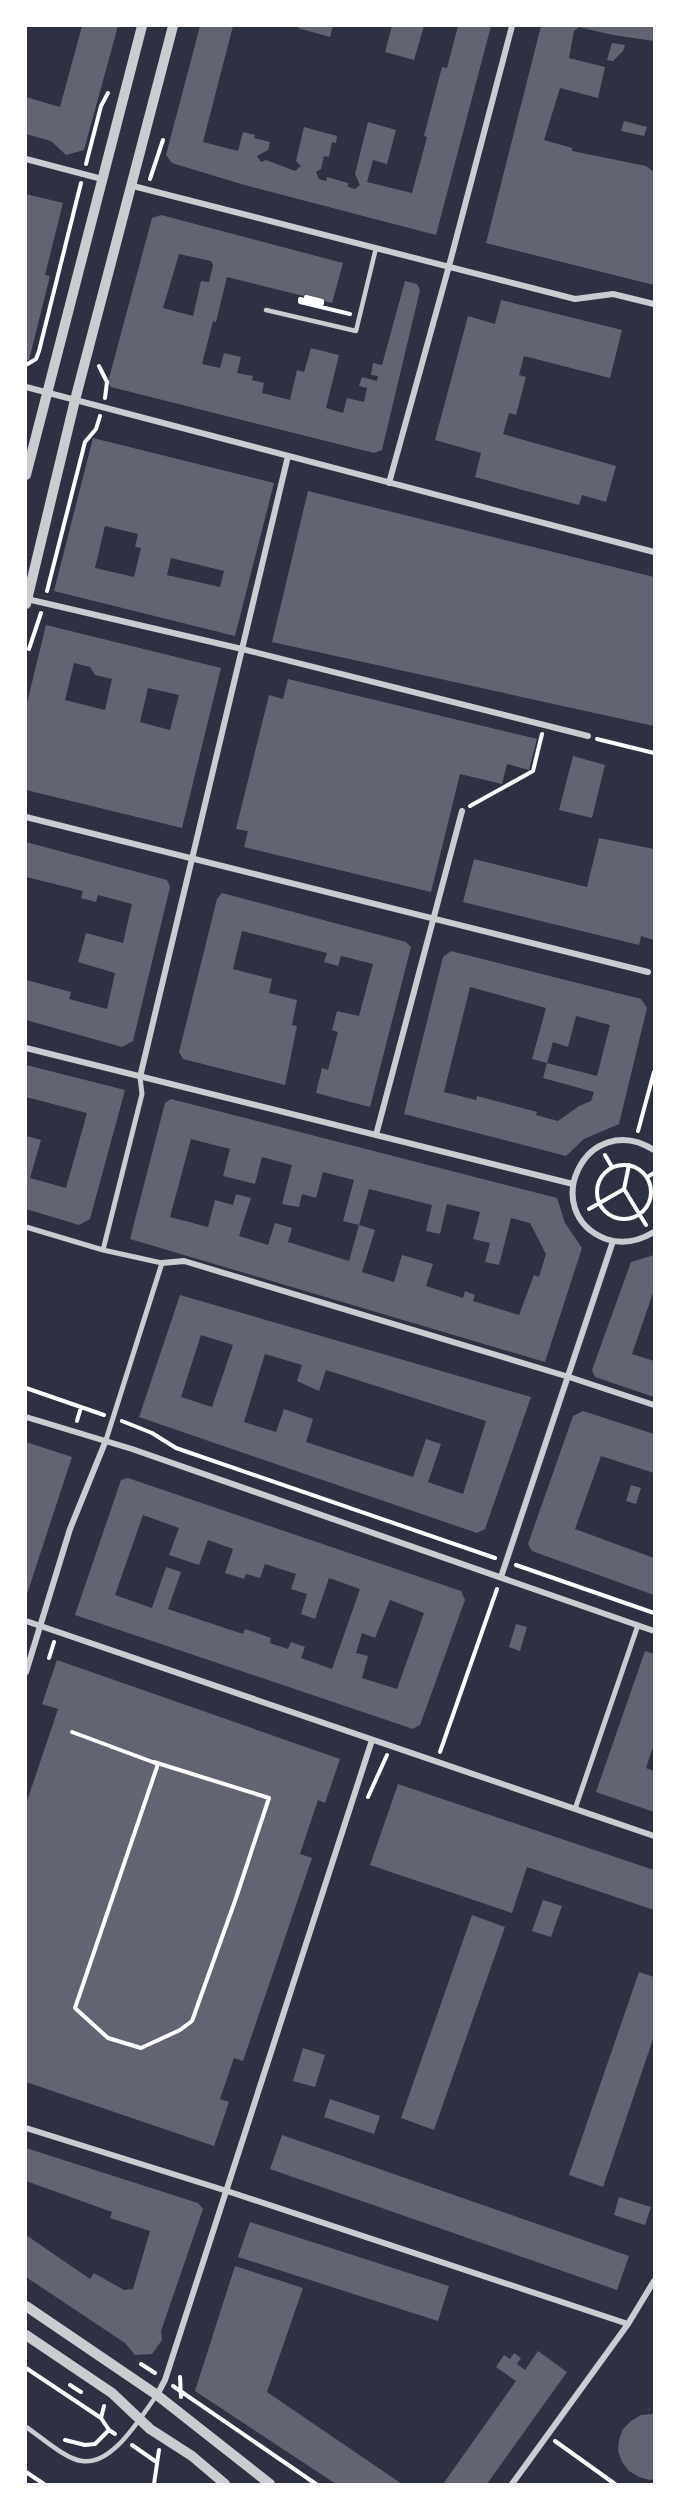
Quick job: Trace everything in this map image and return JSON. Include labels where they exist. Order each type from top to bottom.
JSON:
[{"type":"street","points":[[26,475],[142,26]]},
{"type":"street","points":[[173,26],[133,186],[75,400],[26,602],[242,649],[588,736]]},
{"type":"street","points":[[389,483],[512,26]]},
{"type":"street","points":[[26,159],[102,178]]},
{"type":"street","points":[[133,186],[575,299],[613,294],[654,304]]},
{"type":"street","points":[[26,387],[654,552]]},
{"type":"street","points":[[103,1250],[142,1094],[140,1077],[288,456]]},
{"type":"street","points":[[376,1135],[462,811]]},
{"type":"street","points":[[26,817],[648,972]]},
{"type":"street","points":[[26,1048],[573,1184]]},
{"type":"street","points":[[653,1233],[633,1241],[613,1241],[590,1230],[578,1215],[573,1198],[573,1184],[582,1162],[600,1145],[623,1139],[635,1141],[654,1150]]},
{"type":"street","points":[[26,1227],[103,1250],[162,1263],[184,1261],[569,1377],[654,1405]]},
{"type":"street","points":[[501,1576],[613,1241]]},
{"type":"street","points":[[26,1672],[70,1529],[106,1440],[162,1263]]},
{"type":"street","points":[[26,1417],[106,1440],[654,1631]]},
{"type":"street","points":[[26,1621],[654,1836]]},
{"type":"street","points":[[575,1809],[638,1625]]},
{"type":"street","points":[[157,2395],[165,2380],[372,1740]]},
{"type":"street","points":[[26,2128],[227,2191],[628,2324]]},
{"type":"street","points":[[512,2484],[628,2324],[654,2281]]},
{"type":"street","points":[[26,2306],[157,2395],[270,2484]]},
{"type":"street","points":[[26,2335],[112,2393],[150,2429],[192,2456],[225,2484]]},
{"type":"lane","points":[[266,310],[356,331],[376,248]]},
{"type":"lane","points":[[26,2427],[68,2455],[81,2461],[94,2461],[123,2440],[157,2395]]},
{"type":"path","points":[[26,365],[36,359],[39,351],[101,106],[108,93]]},
{"type":"path","points":[[306,297],[322,301],[322,304],[300,299],[300,302],[360,316]]},
{"type":"path","points":[[462,811],[533,771],[544,725]]},
{"type":"path","points":[[588,736],[654,753]]},
{"type":"path","points":[[635,1141],[654,1072]]},
{"type":"path","points":[[629,1165],[624,1189],[653,1233]]},
{"type":"path","points":[[629,1165],[637,1168],[647,1177],[652,1189],[651,1198],[648,1206],[639,1215],[618,1219],[610,1216],[599,1203],[597,1186],[600,1179],[612,1167],[629,1165]]},
{"type":"path","points":[[647,1177],[654,1173]]},
{"type":"path","points":[[578,1215],[624,1189]]},
{"type":"path","points":[[26,1388],[152,1433],[176,1448],[654,1613]]},
{"type":"path","points":[[437,1762],[501,1576]]},
{"type":"path","points":[[72,1732],[154,1762],[268,1798],[235,1901],[192,2021],[180,2030],[141,2048],[108,2038],[75,2008],[159,1764],[154,1762]]},
{"type":"path","points":[[26,2368],[101,2418]]},
{"type":"path","points":[[65,2440],[85,2445],[95,2444],[108,2430]]},
{"type":"path","points":[[546,2435],[615,2484]]},
{"type":"path","points":[[26,2472],[44,2484]]},
{"type":"building","points":[[82,26],[118,26],[84,150],[66,155],[51,141],[26,134],[26,97],[60,107]]},
{"type":"building","points":[[200,26],[233,26],[203,142],[238,151],[243,132],[255,135],[254,138],[270,142],[268,150],[257,156],[261,162],[266,160],[295,171],[301,166],[296,161],[304,127],[337,136],[336,143],[332,142],[329,157],[324,156],[321,169],[316,172],[319,179],[326,181],[327,177],[348,183],[348,187],[355,189],[360,185],[355,174],[368,122],[396,130],[387,164],[373,160],[367,182],[412,193],[442,67],[447,68],[458,26],[491,26],[436,235],[241,184],[172,163],[166,155]]},
{"type":"building","points":[[298,26],[333,26],[330,37],[298,28]]},
{"type":"building","points":[[392,26],[424,26],[414,60],[385,52]]},
{"type":"building","points":[[541,26],[654,26],[654,41],[579,27],[574,31],[569,58],[605,67],[598,98],[560,88],[544,140],[572,148],[572,151],[646,166],[654,172],[654,285],[486,243]]},
{"type":"building","points":[[612,43],[625,45],[623,51],[613,61],[607,60]]},
{"type":"building","points":[[624,121],[647,127],[644,136],[621,131]]},
{"type":"building","points":[[26,194],[63,203],[45,275],[50,276],[29,360],[26,362]]},
{"type":"building","points":[[161,215],[343,263],[332,303],[227,277],[216,322],[213,321],[202,364],[220,368],[224,353],[241,357],[237,373],[253,376],[252,380],[264,383],[262,393],[290,400],[297,370],[304,372],[311,348],[339,355],[326,408],[343,413],[347,398],[364,402],[367,388],[359,386],[362,377],[377,381],[378,376],[371,375],[373,363],[382,365],[405,281],[417,284],[420,290],[382,450],[374,453],[111,387],[108,382],[152,218]],"holes":[[[179,254],[211,261],[213,265],[209,282],[201,281],[193,316],[163,308]]]},
{"type":"building","points":[[501,300],[622,330],[610,378],[524,356],[519,375],[526,377],[516,415],[509,413],[503,434],[616,466],[606,502],[582,495],[579,505],[475,477],[481,453],[435,440],[468,316],[495,324]]},
{"type":"building","points":[[93,438],[274,483],[235,636],[54,591]],"holes":[[[105,526],[138,534],[135,547],[141,548],[134,577],[95,568]],[[171,558],[224,571],[220,587],[167,575]]]},
{"type":"building","points":[[308,491],[654,577],[654,726],[272,642]]},
{"type":"building","points":[[46,625],[221,668],[182,828],[26,790],[26,707]],"holes":[[[74,663],[90,667],[95,675],[112,679],[105,710],[65,700]],[[148,688],[179,695],[170,730],[140,722]]]},
{"type":"building","points":[[288,679],[537,739],[529,770],[507,764],[502,784],[460,774],[431,892],[244,847],[248,831],[236,829],[269,695],[283,699]]},
{"type":"building","points":[[573,756],[605,765],[592,818],[559,810]]},
{"type":"building","points":[[599,838],[654,849],[654,940],[641,936],[639,945],[463,902],[474,859],[587,887]]},
{"type":"building","points":[[26,842],[167,880],[170,887],[133,1041],[122,1047],[26,1020],[26,980],[71,992],[69,999],[107,1009],[115,973],[78,962],[86,933],[123,943],[132,904],[98,895],[96,902],[81,898],[83,891],[26,877]]},
{"type":"building","points":[[222,893],[406,942],[411,947],[370,1107],[316,1093],[322,1068],[328,1070],[338,1032],[332,1030],[337,1011],[359,1016],[373,964],[341,956],[338,966],[324,962],[327,953],[242,931],[233,969],[272,979],[269,993],[297,1000],[292,1025],[297,1026],[285,1085],[183,1059],[179,1052],[217,899]]},
{"type":"building","points":[[451,951],[641,999],[647,1008],[619,1124],[584,1139],[566,1156],[404,1114],[443,957]],"holes":[[[470,987],[546,1008],[532,1059],[547,1063],[543,1078],[594,1092],[591,1101],[579,1106],[558,1121],[536,1115],[537,1112],[477,1096],[476,1100],[444,1092]],[[576,1016],[610,1025],[597,1076],[547,1063],[553,1042],[568,1047]]]},
{"type":"building","points":[[26,1065],[125,1090],[90,1219],[79,1225],[26,1209],[26,1136],[41,1140],[30,1178],[66,1188],[87,1113],[26,1097]]},
{"type":"building","points":[[171,1099],[557,1198],[565,1223],[582,1248],[545,1362],[130,1239],[165,1103]],"holes":[[[191,1139],[230,1149],[223,1176],[255,1184],[262,1157],[292,1165],[282,1204],[299,1207],[302,1194],[316,1198],[323,1172],[354,1180],[343,1221],[359,1225],[349,1261],[288,1242],[292,1228],[275,1223],[268,1245],[239,1236],[251,1198],[236,1194],[233,1205],[215,1200],[208,1227],[170,1217]],[[369,1189],[432,1205],[426,1231],[440,1234],[447,1204],[480,1212],[473,1239],[490,1243],[485,1262],[499,1265],[511,1218],[530,1223],[546,1254],[539,1277],[534,1275],[519,1315],[473,1301],[475,1295],[465,1291],[463,1298],[426,1286],[433,1264],[402,1255],[394,1282],[362,1272],[375,1230],[359,1225]]]},
{"type":"building","points":[[654,1255],[654,1290],[632,1354],[654,1361],[654,1397],[595,1377],[592,1370],[631,1262]]},
{"type":"building","points":[[180,1295],[531,1397],[485,1529],[477,1533],[139,1417]],"holes":[[[201,1335],[233,1345],[212,1407],[181,1397]],[[265,1354],[302,1365],[297,1381],[319,1391],[326,1370],[486,1421],[463,1494],[428,1482],[441,1444],[426,1439],[413,1477],[306,1442],[313,1419],[284,1409],[276,1432],[244,1422]]]},
{"type":"building","points":[[583,1411],[654,1434],[654,1473],[601,1456],[575,1529],[654,1558],[654,1595],[532,1551],[528,1544],[573,1416]]},
{"type":"building","points":[[26,1442],[72,1457],[26,1597],[27,1479]]},
{"type":"building","points":[[128,1478],[461,1591],[465,1600],[420,1725],[413,1729],[75,1615],[121,1480]],"holes":[[[143,1515],[179,1528],[169,1555],[199,1565],[208,1540],[233,1549],[225,1573],[244,1579],[246,1574],[260,1578],[265,1564],[296,1574],[291,1589],[307,1594],[301,1614],[315,1619],[329,1578],[360,1589],[332,1669],[301,1658],[305,1647],[291,1642],[288,1649],[270,1643],[271,1638],[245,1629],[243,1634],[168,1609],[181,1572],[166,1567],[152,1608],[115,1595]],[[390,1600],[424,1613],[397,1689],[362,1678],[368,1656],[356,1653],[362,1633],[375,1638]]]},
{"type":"building","points":[[631,1485],[641,1488],[636,1504],[626,1501]]},
{"type":"building","points":[[516,1624],[527,1627],[520,1651],[509,1647]]},
{"type":"building","points":[[645,1651],[654,1654],[654,1744],[646,1768],[654,1771],[654,1812],[596,1792]]},
{"type":"building","points":[[57,1660],[340,1759],[325,1803],[318,1800],[300,1854],[312,1858],[243,2061],[234,2058],[220,2099],[229,2102],[214,2146],[26,2082],[26,1804],[58,1709],[42,1704]]},
{"type":"building","points":[[398,1784],[654,1870],[654,1910],[527,1867],[512,1913],[370,1865]]},
{"type":"building","points":[[543,1900],[562,1906],[551,1937],[532,1931]]},
{"type":"building","points":[[472,1915],[505,1927],[434,2130],[401,2118]]},
{"type":"building","points":[[639,1972],[654,1977],[654,2036],[603,2187],[569,2175]]},
{"type":"building","points":[[303,2048],[325,2055],[315,2087],[293,2081]]},
{"type":"building","points":[[330,2099],[380,2116],[374,2134],[324,2117]]},
{"type":"building","points":[[282,2135],[629,2256],[617,2290],[270,2169]]},
{"type":"building","points":[[26,2148],[198,2203],[203,2209],[161,2331],[162,2340],[152,2354],[135,2355],[125,2343],[26,2277],[26,2235],[90,2279],[94,2273],[124,2290],[133,2289],[150,2231],[110,2218],[112,2212],[26,2181]]},
{"type":"building","points":[[619,2197],[651,2207],[645,2225],[614,2215]]},
{"type":"building","points":[[250,2222],[449,2286],[438,2321],[238,2257]]},
{"type":"building","points":[[235,2266],[303,2288],[267,2392],[402,2484],[336,2484],[195,2391]]},
{"type":"building","points":[[538,2351],[567,2372],[487,2484],[443,2484],[516,2381],[496,2367],[504,2355],[510,2359],[514,2353],[521,2358],[517,2364],[525,2370]]},
{"type":"building","points":[[654,2414],[654,2479],[650,2480],[629,2471],[618,2451],[623,2429],[641,2415]]}]
